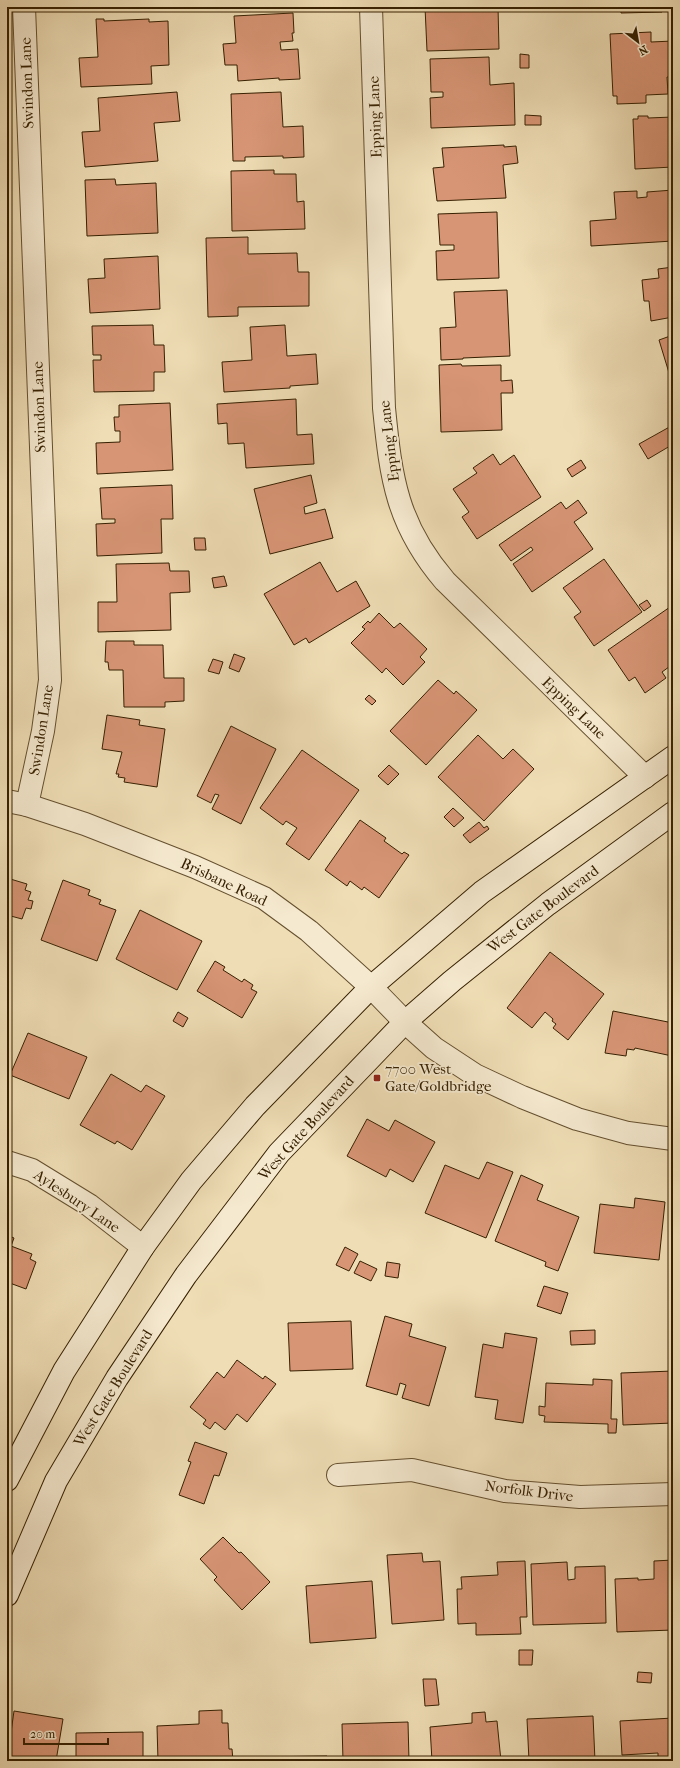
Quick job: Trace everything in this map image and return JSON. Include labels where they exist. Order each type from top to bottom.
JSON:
[{"type":"street","name":"Swindon Lane","points":[[17,803],[43,731],[50,680],[24,7]]},
{"type":"street","name":"Epping Lane","points":[[371,7],[384,408],[392,472],[402,511],[412,534],[428,562],[445,581],[645,777]]},
{"type":"street","points":[[7,1480],[64,1371],[143,1247],[191,1182],[254,1106],[371,987],[482,892],[673,757]]},
{"type":"street","name":"Brisbane Road","points":[[17,803],[85,824],[201,870],[264,898],[309,931],[371,987],[405,1022],[434,1048],[475,1075],[522,1097],[577,1119],[628,1133],[673,1139]]},
{"type":"street","name":"West Gate Boulevard","points":[[7,1595],[56,1481],[117,1378],[186,1275],[279,1153],[405,1022],[491,948],[548,904],[673,814]]},
{"type":"street","name":"Aylesbury Lane","points":[[7,1162],[32,1170],[89,1205],[143,1247]]},
{"type":"street","name":"Norfolk Drive","points":[[338,1475],[412,1470],[505,1491],[580,1497],[673,1494]]},
{"type":"building","points":[[425,7],[498,7],[499,49],[427,51]]},
{"type":"building","points":[[621,7],[662,7],[662,12],[621,13]]},
{"type":"building","points":[[293,13],[293,41],[280,42],[281,50],[298,49],[300,79],[279,80],[279,78],[238,81],[237,65],[225,65],[223,44],[236,43],[234,16]]},
{"type":"building","points":[[96,19],[104,19],[104,21],[149,19],[149,22],[168,21],[169,65],[151,66],[152,84],[81,87],[79,58],[98,57]]},
{"type":"building","points":[[651,32],[651,42],[673,41],[673,77],[667,77],[668,94],[646,95],[646,103],[617,104],[617,96],[613,96],[610,34]]},
{"type":"building","points":[[520,54],[529,55],[529,68],[520,68]]},
{"type":"building","points":[[489,57],[490,85],[514,83],[515,125],[431,128],[430,98],[443,97],[443,92],[431,92],[430,59]]},
{"type":"building","points":[[177,92],[180,121],[154,123],[158,161],[85,167],[82,132],[100,131],[98,98]]},
{"type":"building","points":[[281,92],[283,127],[303,126],[304,157],[245,157],[245,161],[233,161],[231,94]]},
{"type":"building","points":[[525,115],[541,116],[541,125],[525,125]]},
{"type":"building","points":[[638,116],[648,116],[648,118],[673,117],[673,167],[635,169],[633,119],[638,119]]},
{"type":"building","points":[[504,145],[504,147],[516,146],[518,163],[503,165],[506,198],[437,201],[433,168],[444,167],[442,148]]},
{"type":"building","points":[[274,170],[274,174],[296,174],[297,202],[304,201],[305,229],[232,231],[231,171]]},
{"type":"building","points":[[115,179],[116,185],[156,183],[158,233],[87,236],[85,180]]},
{"type":"building","points":[[673,190],[673,241],[591,246],[590,221],[616,219],[614,192],[637,191],[637,198],[647,197],[647,192]]},
{"type":"building","points":[[497,212],[499,278],[437,280],[436,251],[454,250],[454,245],[440,245],[438,214]]},
{"type":"building","points":[[248,237],[248,254],[297,253],[298,272],[309,272],[309,306],[238,307],[238,316],[208,317],[206,238]]},
{"type":"building","points":[[158,256],[160,309],[90,313],[88,279],[105,278],[104,259]]},
{"type":"building","points":[[673,267],[673,317],[651,321],[649,301],[644,301],[642,280],[659,278],[658,269]]},
{"type":"building","points":[[507,290],[510,356],[441,360],[440,328],[456,327],[454,292]]},
{"type":"building","points":[[153,325],[154,345],[164,345],[165,372],[154,372],[154,391],[94,392],[93,360],[101,360],[101,355],[93,355],[92,326]]},
{"type":"building","points":[[285,325],[287,356],[316,354],[318,384],[290,386],[290,388],[224,392],[222,362],[252,360],[250,327]]},
{"type":"building","points":[[673,335],[673,386],[659,340]]},
{"type":"building","points":[[461,364],[462,366],[501,365],[501,381],[512,380],[513,393],[501,393],[502,430],[441,432],[439,365]]},
{"type":"building","points":[[296,399],[297,435],[312,434],[314,464],[246,468],[244,443],[228,444],[227,423],[218,424],[217,404]]},
{"type":"building","points":[[170,403],[173,470],[97,474],[96,443],[120,442],[120,431],[115,431],[114,417],[119,417],[119,405]]},
{"type":"building","points":[[673,425],[673,451],[670,446],[648,459],[639,444]]},
{"type":"building","points":[[493,454],[500,465],[514,455],[541,497],[477,539],[462,517],[469,512],[453,489],[477,473],[473,468]]},
{"type":"building","points":[[581,460],[586,468],[572,477],[567,469]]},
{"type":"building","points":[[311,475],[317,503],[304,507],[305,514],[325,509],[333,538],[270,554],[254,489]]},
{"type":"building","points":[[172,485],[173,519],[161,519],[162,553],[97,556],[96,524],[115,523],[115,519],[102,519],[100,488]]},
{"type":"building","points":[[578,500],[587,513],[574,522],[593,549],[532,592],[513,564],[533,550],[531,547],[511,561],[499,545],[561,502],[566,509]]},
{"type":"building","points":[[194,538],[205,538],[206,550],[195,550]]},
{"type":"building","points":[[604,559],[642,612],[594,646],[574,617],[581,612],[563,588]]},
{"type":"building","points":[[320,562],[337,592],[356,581],[370,606],[309,643],[306,638],[294,645],[264,594]]},
{"type":"building","points":[[169,563],[170,571],[189,571],[190,592],[170,593],[171,630],[98,632],[98,602],[117,602],[116,564]]},
{"type":"building","points":[[224,576],[227,586],[214,588],[212,578]]},
{"type":"building","points":[[647,600],[651,606],[644,611],[639,605]]},
{"type":"building","points":[[670,607],[673,612],[673,664],[662,672],[666,678],[645,693],[635,677],[629,681],[608,650]]},
{"type":"building","points":[[379,613],[394,628],[400,623],[427,649],[420,657],[425,662],[403,685],[386,668],[382,673],[351,643],[365,629],[362,627],[368,621],[370,623]]},
{"type":"building","points":[[106,641],[134,641],[134,645],[163,645],[164,678],[184,678],[184,701],[165,702],[165,707],[124,707],[123,670],[109,670],[108,662],[105,662]]},
{"type":"building","points":[[234,654],[245,658],[239,672],[229,668]]},
{"type":"building","points":[[213,659],[223,662],[219,674],[208,671]]},
{"type":"building","points":[[438,680],[454,694],[456,691],[477,710],[426,765],[390,731]]},
{"type":"building","points":[[369,695],[376,701],[372,705],[365,699]]},
{"type":"building","points":[[107,715],[140,720],[139,725],[165,729],[157,787],[124,782],[125,778],[118,777],[119,774],[116,774],[122,752],[102,749]]},
{"type":"building","points":[[231,726],[276,749],[241,824],[212,809],[219,795],[215,794],[211,803],[197,796]]},
{"type":"building","points":[[478,735],[503,759],[513,749],[534,769],[484,821],[438,777]]},
{"type":"building","points":[[302,750],[359,790],[309,860],[286,844],[297,828],[286,821],[283,825],[260,808]]},
{"type":"building","points":[[389,765],[399,774],[388,785],[378,776]]},
{"type":"building","points":[[453,808],[464,818],[454,827],[444,817]]},
{"type":"building","points":[[360,820],[386,838],[384,841],[402,854],[404,852],[409,855],[379,898],[364,887],[362,890],[350,881],[347,886],[325,870]]},
{"type":"building","points":[[479,822],[484,828],[487,826],[489,829],[470,843],[463,835]]},
{"type":"building","points":[[7,878],[27,884],[25,890],[31,892],[28,900],[33,901],[31,909],[26,908],[22,919],[7,915]]},
{"type":"building","points":[[63,880],[90,890],[88,895],[101,900],[99,904],[116,910],[97,961],[41,940]]},
{"type":"building","points":[[140,910],[202,941],[177,990],[116,959]]},
{"type":"building","points":[[550,952],[604,994],[568,1040],[553,1028],[556,1024],[545,1012],[532,1028],[507,1008]]},
{"type":"building","points":[[215,961],[225,967],[223,970],[242,982],[244,979],[253,985],[251,989],[257,992],[242,1018],[197,991]]},
{"type":"building","points":[[613,1011],[673,1023],[672,1056],[635,1048],[634,1050],[627,1049],[626,1056],[605,1053]]},
{"type":"building","points":[[178,1012],[188,1018],[183,1027],[173,1021]]},
{"type":"building","points":[[28,1033],[87,1057],[69,1099],[10,1075]]},
{"type":"building","points":[[111,1074],[141,1092],[146,1085],[165,1096],[132,1150],[117,1141],[115,1144],[80,1125]]},
{"type":"building","points":[[367,1119],[389,1131],[395,1120],[435,1142],[413,1182],[390,1169],[386,1177],[347,1156]]},
{"type":"building","points":[[487,1162],[513,1172],[486,1238],[425,1213],[445,1165],[479,1179]]},
{"type":"building","points":[[521,1175],[543,1185],[537,1200],[579,1217],[558,1271],[545,1266],[546,1262],[495,1241]]},
{"type":"building","points":[[635,1198],[665,1202],[659,1260],[594,1253],[600,1204],[634,1208]]},
{"type":"building","points":[[7,1235],[14,1238],[11,1246],[32,1254],[30,1259],[36,1262],[26,1289],[7,1282]]},
{"type":"building","points":[[345,1247],[358,1254],[349,1271],[336,1265]]},
{"type":"building","points":[[360,1261],[377,1269],[371,1281],[354,1273]]},
{"type":"building","points":[[387,1262],[400,1264],[398,1278],[385,1276]]},
{"type":"building","points":[[544,1286],[568,1293],[561,1314],[537,1306]]},
{"type":"building","points":[[385,1316],[412,1324],[409,1336],[446,1347],[429,1406],[402,1398],[406,1385],[400,1383],[397,1395],[366,1386]]},
{"type":"building","points":[[351,1321],[353,1369],[290,1371],[288,1323]]},
{"type":"building","points":[[595,1330],[595,1344],[571,1345],[570,1331]]},
{"type":"building","points":[[505,1333],[537,1338],[523,1423],[495,1419],[498,1400],[475,1397],[483,1344],[503,1348]]},
{"type":"building","points":[[237,1360],[263,1379],[265,1376],[276,1384],[247,1422],[237,1414],[225,1430],[215,1422],[210,1429],[203,1424],[206,1420],[190,1407],[217,1372],[224,1378]]},
{"type":"building","points":[[673,1371],[673,1423],[623,1425],[621,1373]]},
{"type":"building","points":[[593,1379],[612,1380],[611,1419],[617,1419],[616,1433],[608,1433],[608,1424],[544,1422],[545,1416],[539,1415],[539,1406],[545,1407],[546,1383],[593,1385]]},
{"type":"building","points":[[195,1442],[227,1453],[219,1476],[214,1475],[204,1504],[179,1495],[191,1462],[188,1461]]},
{"type":"building","points":[[223,1537],[239,1553],[241,1552],[270,1582],[242,1610],[214,1580],[217,1577],[200,1559]]},
{"type":"building","points":[[422,1553],[423,1562],[440,1561],[444,1620],[392,1624],[387,1555]]},
{"type":"building","points":[[673,1560],[673,1630],[617,1632],[615,1579],[654,1579],[654,1561]]},
{"type":"building","points":[[525,1561],[527,1617],[520,1617],[521,1634],[476,1635],[476,1623],[458,1624],[457,1589],[462,1589],[461,1577],[498,1575],[497,1562]]},
{"type":"building","points":[[567,1562],[568,1580],[575,1579],[575,1567],[605,1566],[606,1623],[533,1625],[531,1564]]},
{"type":"building","points":[[372,1581],[376,1638],[310,1643],[306,1586]]},
{"type":"building","points":[[519,1650],[533,1650],[532,1665],[519,1665]]},
{"type":"building","points":[[638,1672],[652,1673],[651,1683],[637,1682]]},
{"type":"building","points":[[423,1679],[436,1679],[439,1705],[425,1706]]},
{"type":"building","points":[[222,1710],[222,1723],[228,1723],[229,1749],[232,1749],[233,1761],[158,1761],[157,1726],[199,1724],[199,1711]]},
{"type":"building","points":[[14,1711],[63,1719],[56,1761],[7,1761]]},
{"type":"building","points":[[485,1712],[486,1722],[497,1721],[501,1761],[432,1761],[430,1727],[472,1723],[472,1713]]},
{"type":"building","points":[[593,1716],[595,1761],[529,1761],[527,1719]]},
{"type":"building","points":[[673,1718],[673,1761],[658,1761],[658,1753],[622,1755],[620,1721]]},
{"type":"building","points":[[408,1722],[409,1761],[343,1761],[342,1724]]},
{"type":"building","points":[[143,1732],[143,1761],[76,1761],[76,1733]]},
{"type":"building","points":[[327,1756],[327,1761],[257,1761],[257,1757]]},
{"type":"place","name":"7700 West Gate/Goldbridge","points":[[377,1078]]}]
